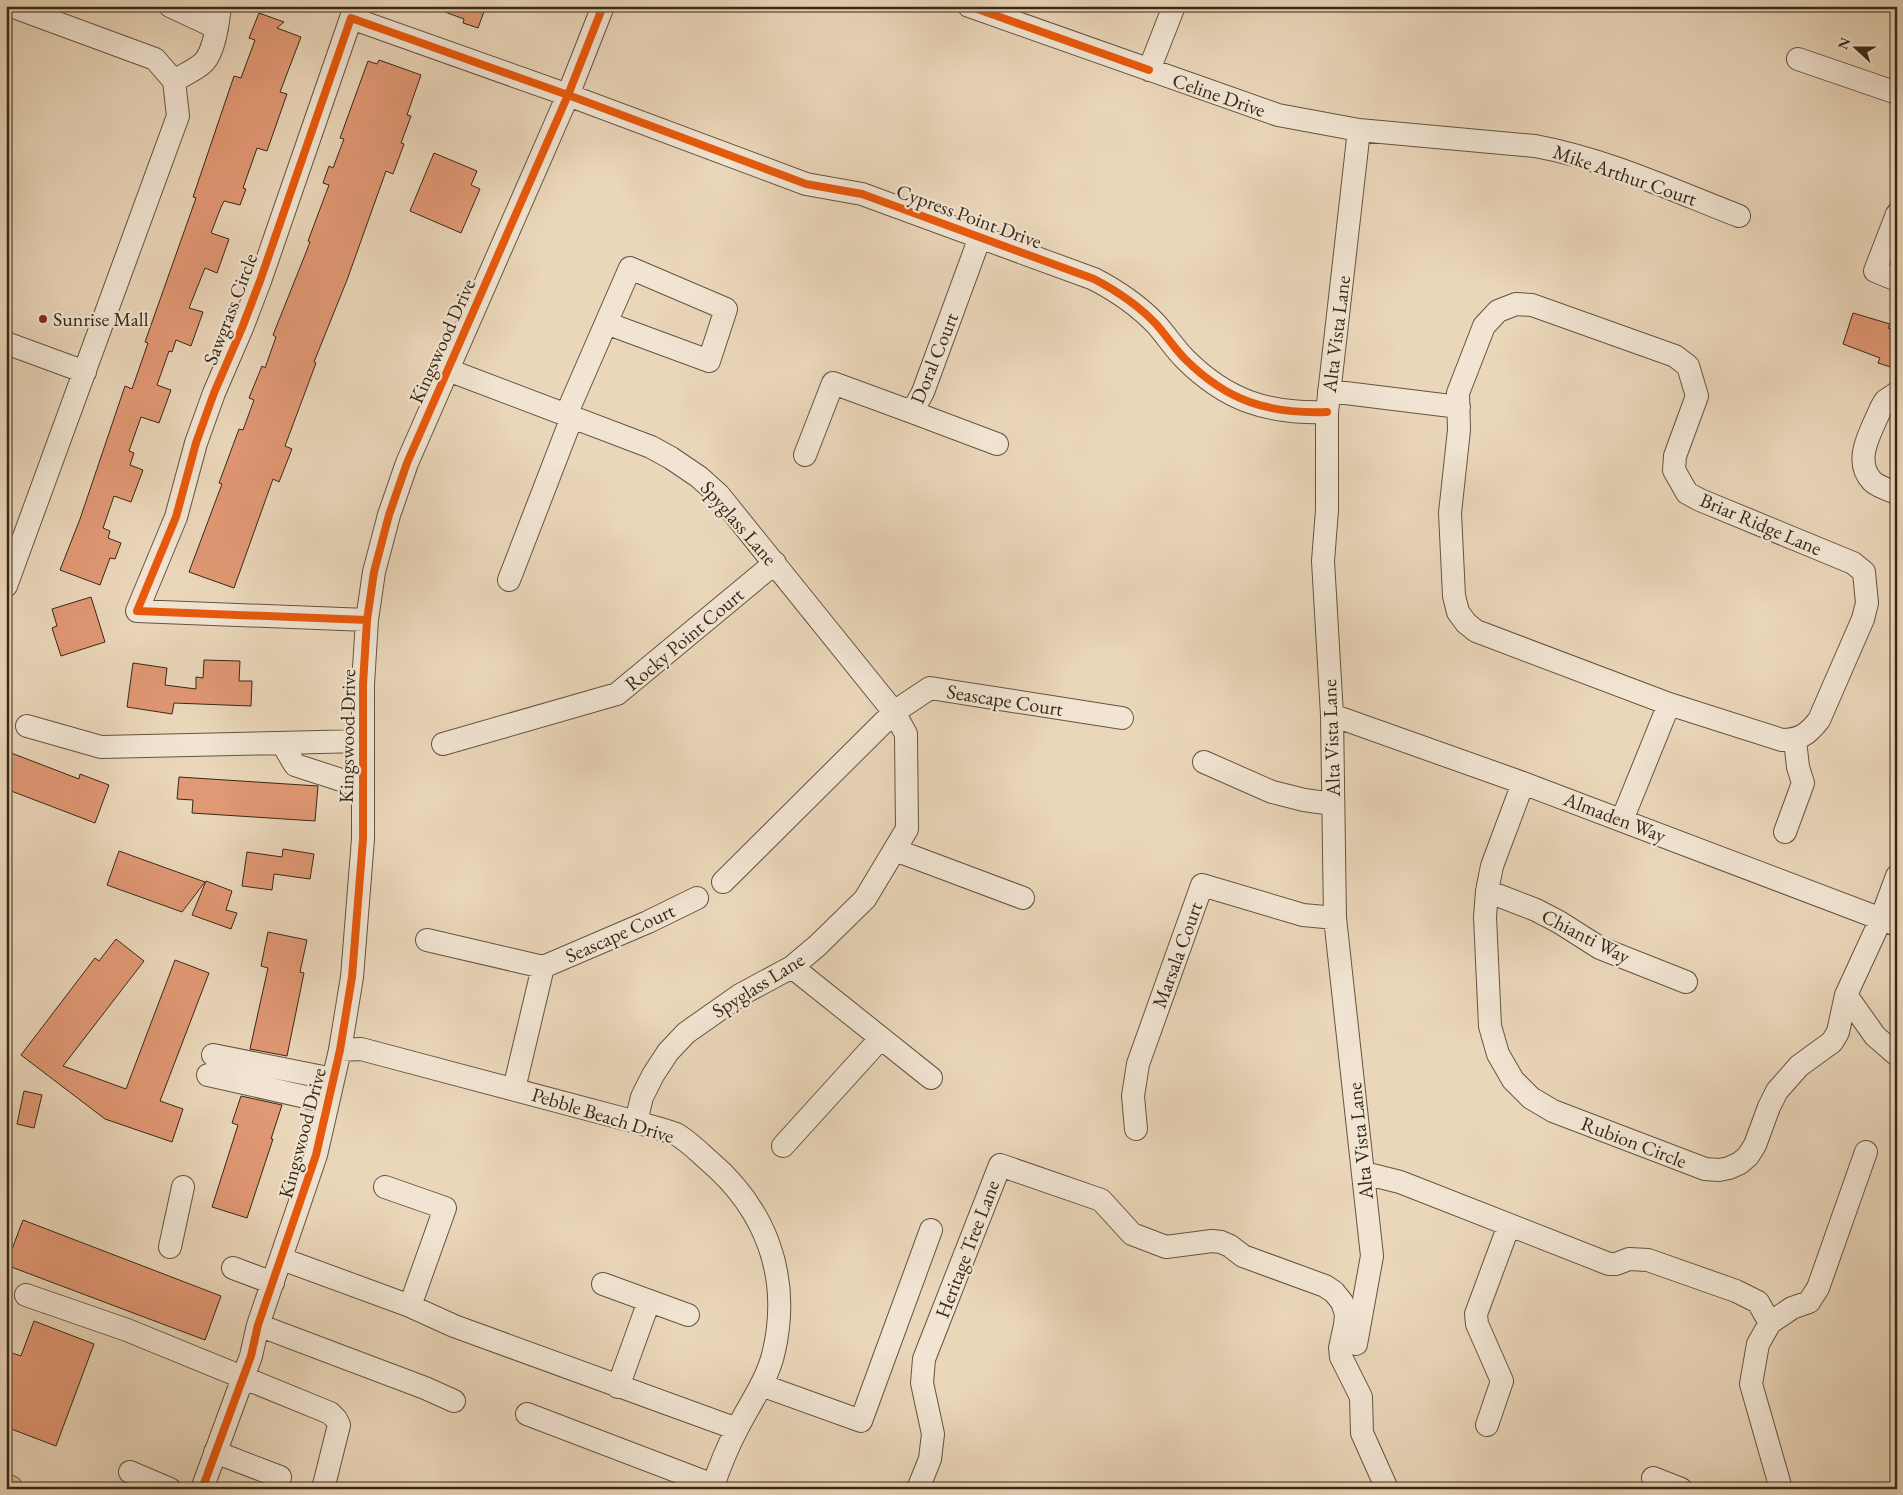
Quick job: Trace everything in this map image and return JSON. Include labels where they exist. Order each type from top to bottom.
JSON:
[{"type":"street","points":[[6,586],[178,116],[174,81],[155,59],[11,6]]},
{"type":"street","points":[[170,6],[218,17],[209,54],[204,62],[174,81]]},
{"type":"street","name":"Kingswood Drive","points":[[202,1489],[251,1356],[258,1325],[316,1155],[340,1050],[352,977],[363,839],[363,684],[367,620],[374,572],[389,514],[406,463],[568,95],[603,6]]},
{"type":"street","name":"Celine Drive","points":[[969,6],[1278,115],[1360,130]]},
{"type":"street","points":[[1149,70],[1174,6]]},
{"type":"street","name":"Sawgrass Circle","points":[[367,620],[137,611],[176,517],[196,443],[214,393],[260,282],[351,18],[568,95]]},
{"type":"street","points":[[1798,59],[1897,93]]},
{"type":"street","name":"Cypress Point Drive","points":[[568,95],[806,184],[862,194],[1094,279],[1117,291],[1137,306],[1156,324],[1183,358],[1204,377],[1229,393],[1261,405],[1285,411],[1328,402]]},
{"type":"street","name":"Mike Arthur Court","points":[[1360,130],[1535,146],[1557,150],[1593,160],[1739,216]]},
{"type":"street","name":"Alta Vista Lane","points":[[1356,1344],[1372,1256],[1335,918],[1332,714],[1323,561],[1327,510],[1328,402],[1360,130]]},
{"type":"street","points":[[1897,214],[1875,271],[1897,280]]},
{"type":"street","name":"Doral Court","points":[[805,455],[833,383],[912,412],[923,392],[980,237]]},
{"type":"street","points":[[509,580],[569,416],[606,323],[630,268],[726,309],[709,361],[606,323]]},
{"type":"street","name":"Briar Ridge Lane","points":[[1516,304],[1532,305],[1675,356],[1688,366],[1697,396],[1675,456],[1674,470],[1687,493],[1853,563],[1864,572],[1867,603],[1863,619],[1819,720],[1809,734],[1794,740],[1782,740],[1669,704],[1476,631],[1466,623],[1458,612],[1454,596],[1450,513],[1459,430],[1460,386],[1484,326],[1498,311],[1516,304]]},
{"type":"street","points":[[6,342],[85,372]]},
{"type":"street","name":"Spyglass Lane","points":[[448,370],[651,447],[699,477],[718,495],[775,563],[894,712],[906,734],[907,829],[865,899],[817,946],[792,967],[740,995],[686,1033],[668,1052],[653,1075],[642,1097],[636,1122]]},
{"type":"street","points":[[1897,393],[1885,401],[1880,408],[1863,456],[1866,471],[1873,482],[1897,493]]},
{"type":"street","points":[[1328,402],[1459,407]]},
{"type":"street","points":[[912,412],[997,444]]},
{"type":"street","name":"Rocky Point Court","points":[[443,744],[617,694],[775,563]]},
{"type":"street","name":"Seascape Court","points":[[894,712],[930,688],[1122,718]]},
{"type":"street","points":[[1622,820],[1669,704]]},
{"type":"street","points":[[723,882],[894,712]]},
{"type":"street","name":"Almaden Way","points":[[1332,714],[1523,782],[1889,922]]},
{"type":"street","points":[[27,726],[101,747],[363,741]]},
{"type":"street","points":[[1785,832],[1803,783],[1798,767],[1794,740]]},
{"type":"street","points":[[282,743],[295,765],[363,787]]},
{"type":"street","points":[[1204,762],[1272,792],[1304,800],[1333,804]]},
{"type":"street","name":"Rubion Circle","points":[[1523,782],[1492,866],[1487,892],[1485,917],[1490,1026],[1498,1054],[1513,1080],[1531,1098],[1553,1110],[1705,1169],[1719,1170],[1729,1168],[1740,1163],[1748,1156],[1777,1091],[1799,1066],[1824,1049],[1835,1037],[1838,1032],[1846,995],[1889,922],[1897,876]]},
{"type":"street","points":[[894,850],[1024,898]]},
{"type":"street","name":"Marsala Court","points":[[1136,1129],[1133,1096],[1138,1064],[1202,885],[1303,915],[1335,918]]},
{"type":"street","name":"Chianti Way","points":[[1487,892],[1536,910],[1600,948],[1686,982]]},
{"type":"street","name":"Seascape Court","points":[[427,940],[544,967],[648,922],[696,898]]},
{"type":"street","name":"Seascape Court","points":[[514,1089],[544,967]]},
{"type":"street","points":[[792,967],[931,1078]]},
{"type":"street","points":[[1846,995],[1875,1036],[1897,1055]]},
{"type":"street","points":[[783,1146],[881,1038]]},
{"type":"street","name":"Pebble Beach Drive","points":[[340,1050],[362,1049],[636,1122],[677,1135],[716,1167],[751,1206],[770,1247],[778,1273],[778,1323],[768,1372],[737,1429],[712,1487]]},
{"type":"street","points":[[328,1102],[211,1065],[333,1080]]},
{"type":"street","points":[[1781,1489],[1751,1384],[1758,1344],[1770,1323],[1792,1308],[1809,1302],[1818,1288],[1866,1152]]},
{"type":"street","name":"Heritage Tree Lane","points":[[918,1489],[930,1459],[933,1434],[922,1382],[924,1359],[1000,1165],[1101,1200],[1136,1237],[1166,1247],[1212,1241],[1221,1242],[1243,1256],[1325,1286],[1334,1292],[1342,1302],[1346,1314],[1340,1348],[1341,1357],[1361,1397],[1362,1433],[1387,1489]]},
{"type":"street","points":[[1364,1173],[1400,1182],[1609,1264],[1616,1264],[1629,1259],[1648,1260],[1736,1291],[1758,1302],[1770,1323]]},
{"type":"street","points":[[170,1247],[183,1187]]},
{"type":"street","points":[[385,1187],[445,1208],[410,1306]]},
{"type":"street","points":[[1487,1425],[1502,1381],[1477,1324],[1476,1314],[1509,1225]]},
{"type":"street","points":[[761,1385],[860,1421],[931,1230]]},
{"type":"street","points":[[282,1259],[410,1306],[454,1326],[737,1429]]},
{"type":"street","points":[[233,1268],[273,1283]]},
{"type":"street","points":[[603,1284],[688,1315]]},
{"type":"street","points":[[26,1295],[127,1330],[330,1413],[339,1425],[323,1489]]},
{"type":"street","points":[[618,1387],[649,1301]]},
{"type":"street","points":[[258,1325],[425,1388],[454,1401]]},
{"type":"street","points":[[527,1414],[712,1487]]},
{"type":"street","points":[[215,1452],[280,1477]]},
{"type":"street","points":[[130,1472],[170,1489]]},
{"type":"street","points":[[1653,1478],[1681,1489]]},
{"type":"building","points":[[434,6],[486,6],[478,28],[463,23],[464,19],[434,8]]},
{"type":"building","points":[[259,13],[284,22],[277,28],[301,37],[280,92],[287,94],[267,151],[257,148],[243,188],[246,189],[240,205],[224,201],[211,233],[229,239],[217,273],[205,268],[189,308],[203,312],[191,346],[176,340],[172,352],[169,351],[157,385],[171,390],[159,423],[141,417],[129,451],[134,453],[130,465],[143,470],[131,502],[114,496],[103,528],[110,531],[108,538],[121,543],[115,559],[110,558],[100,585],[60,570],[80,519],[125,386],[132,389],[148,343],[145,342],[196,198],[193,197],[234,76],[241,78],[255,40],[249,38]]},
{"type":"building","points":[[379,60],[421,75],[407,115],[411,116],[401,143],[404,144],[393,174],[386,171],[347,280],[314,362],[316,363],[285,446],[292,449],[279,482],[273,479],[234,588],[189,572],[222,484],[219,483],[239,429],[243,430],[254,400],[249,398],[262,366],[265,368],[276,337],[273,335],[310,242],[308,241],[329,185],[323,183],[329,166],[333,168],[344,139],[340,138],[368,61],[377,64]]},
{"type":"building","points":[[434,153],[477,171],[471,185],[480,189],[461,233],[410,211]]},
{"type":"building","points":[[1853,313],[1890,324],[1888,328],[1897,331],[1897,369],[1878,363],[1880,358],[1843,344]]},
{"type":"building","points":[[91,597],[105,642],[61,656],[52,628],[57,626],[52,609]]},
{"type":"building","points":[[204,660],[240,661],[239,681],[252,681],[251,706],[174,703],[172,714],[127,707],[133,663],[167,668],[165,685],[196,689],[196,677],[203,678]]},
{"type":"building","points":[[6,751],[79,779],[80,774],[109,785],[95,823],[6,789]]},
{"type":"building","points":[[179,777],[318,786],[315,821],[192,813],[193,800],[177,799]]},
{"type":"building","points":[[283,849],[314,854],[310,879],[274,874],[272,890],[242,886],[247,852],[282,857]]},
{"type":"building","points":[[119,851],[205,882],[182,912],[107,885]]},
{"type":"building","points":[[206,881],[232,891],[226,910],[237,913],[231,929],[192,915]]},
{"type":"building","points":[[268,932],[307,940],[300,972],[304,973],[287,1056],[250,1049],[268,968],[261,966]]},
{"type":"building","points":[[116,939],[144,961],[63,1066],[126,1089],[175,960],[209,973],[160,1101],[183,1109],[172,1142],[105,1119],[21,1055],[95,958],[99,961]]},
{"type":"building","points":[[24,1091],[42,1095],[34,1128],[17,1124]]},
{"type":"building","points":[[241,1096],[282,1105],[247,1218],[212,1207],[238,1125],[232,1123]]},
{"type":"building","points":[[23,1220],[221,1296],[205,1340],[6,1265]]},
{"type":"building","points":[[34,1321],[94,1344],[56,1446],[6,1427],[6,1351],[21,1356]]},
{"type":"cycle path","points":[[202,1489],[251,1356],[258,1325],[316,1155],[340,1050],[352,977],[363,839],[363,684],[367,620],[374,572],[389,515],[407,463],[568,95],[603,6]]},
{"type":"cycle path","points":[[969,6],[1149,70]]},
{"type":"cycle path","points":[[367,620],[137,611],[176,517],[196,443],[214,393],[260,281],[351,18],[568,95],[806,184],[862,194],[1094,279],[1135,305],[1156,324],[1185,359],[1201,373],[1233,395],[1267,407],[1306,412],[1327,412]]},
{"type":"place","name":"Sunrise Mall","points":[[43,319]]}]
